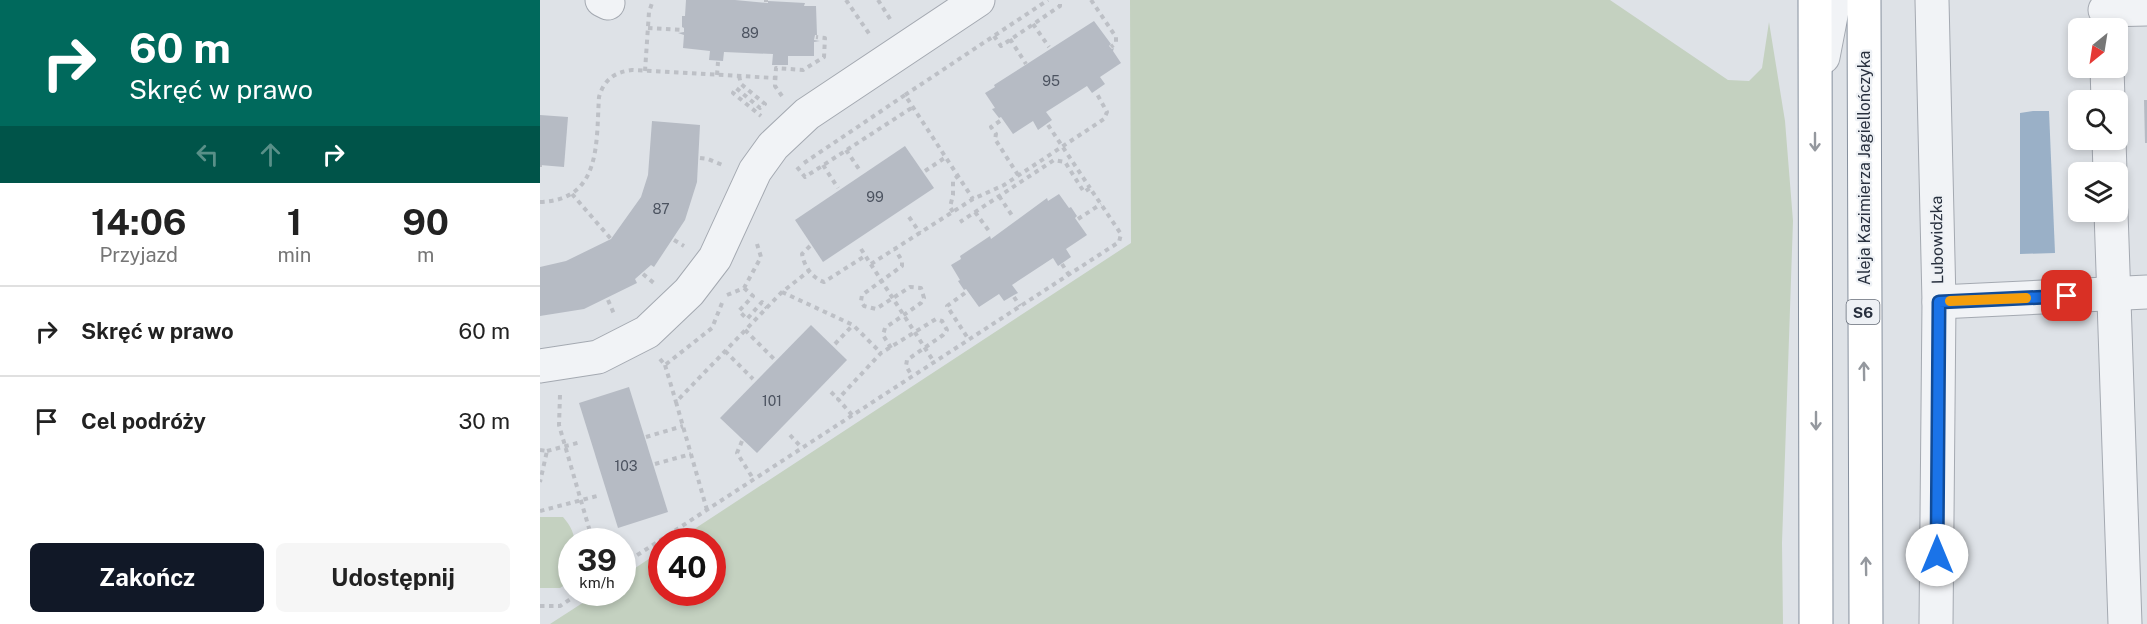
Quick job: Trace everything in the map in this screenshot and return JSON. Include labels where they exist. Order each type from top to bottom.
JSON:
[{"type":"highway","points":[[1815,0],[1816,624]]},
{"type":"highway","name":"Aleja Kazimierza Jagiellończyka","points":[[1864,0],[1866,624]]},
{"type":"street","points":[[540,366],[598,357],[647,332],[689,292],[715,258],[755,171],[773,146],[807,114],[978,0]]},
{"type":"street","points":[[1815,99],[1834,0]]},
{"type":"street","points":[[1845,0],[1864,97]]},
{"type":"street","name":"Lubowidzka","points":[[1932,0],[1939,302],[1936,624]]},
{"type":"street","points":[[2105,13],[2147,9]]},
{"type":"street","points":[[2111,222],[2125,624]]},
{"type":"street","points":[[1939,302],[2147,292]]},
{"type":"path","points":[[645,71],[649,12],[653,0]]},
{"type":"path","points":[[846,0],[870,35]]},
{"type":"path","points":[[789,172],[1048,0]]},
{"type":"path","points":[[994,36],[1001,46],[1060,6],[1060,0]]},
{"type":"path","points":[[1091,0],[1116,37],[1116,43],[1112,47]]},
{"type":"path","points":[[1033,24],[1048,47]]},
{"type":"path","points":[[648,28],[683,30]]},
{"type":"path","points":[[787,103],[775,86],[776,68],[803,70],[824,57],[825,38],[816,37]]},
{"type":"path","points":[[1010,39],[1026,64]]},
{"type":"path","points":[[717,75],[718,62]]},
{"type":"path","points":[[540,202],[572,194],[591,171],[595,157],[599,97],[602,87],[610,77],[622,72],[645,71],[775,78]]},
{"type":"path","points":[[739,76],[741,84],[765,104],[760,108],[736,88],[733,93],[766,120]]},
{"type":"path","points":[[871,264],[973,199],[1018,175],[1104,119],[1107,112],[1097,94]]},
{"type":"path","points":[[905,95],[973,199]]},
{"type":"path","points":[[797,167],[805,177],[913,107]]},
{"type":"path","points":[[1000,122],[991,127],[996,134],[995,139],[1018,175]]},
{"type":"path","points":[[636,556],[1119,242],[1121,234],[1048,125]]},
{"type":"path","points":[[846,150],[861,171]]},
{"type":"path","points":[[926,171],[946,157]]},
{"type":"path","points":[[700,158],[731,169]]},
{"type":"path","points":[[960,222],[1054,160],[1065,162],[1084,192],[1090,188]]},
{"type":"path","points":[[823,165],[838,188]]},
{"type":"path","points":[[952,212],[950,207],[953,180],[958,176]]},
{"type":"path","points":[[572,194],[611,239]]},
{"type":"path","points":[[999,196],[1013,217]]},
{"type":"path","points":[[1078,219],[1101,204]]},
{"type":"path","points":[[975,212],[989,231]]},
{"type":"path","points":[[909,217],[920,233]]},
{"type":"path","points":[[665,365],[712,327],[725,296],[744,288],[761,257],[754,235]]},
{"type":"path","points":[[810,246],[802,254],[814,278],[824,282],[866,256]]},
{"type":"path","points":[[861,249],[934,362]]},
{"type":"path","points":[[891,348],[883,336],[885,328],[921,303],[924,298],[921,288],[910,286],[876,309],[864,306],[861,301],[862,295],[902,266],[902,261],[895,249]]},
{"type":"path","points":[[1062,264],[1069,275]]},
{"type":"path","points":[[676,402],[782,292],[809,271]]},
{"type":"path","points":[[744,288],[753,296],[739,311],[747,319],[762,302],[767,308]]},
{"type":"path","points":[[782,292],[853,325],[881,353]]},
{"type":"path","points":[[965,293],[947,306],[969,340]]},
{"type":"path","points":[[1014,297],[1020,306]]},
{"type":"path","points":[[608,300],[616,320]]},
{"type":"path","points":[[838,399],[881,353],[936,319],[942,321],[947,330],[943,335],[907,360],[906,366],[912,376]]},
{"type":"path","points":[[835,344],[853,325]]},
{"type":"path","points":[[745,330],[774,359]]},
{"type":"path","points":[[725,351],[753,379]]},
{"type":"path","points":[[658,356],[665,365],[707,510]]},
{"type":"path","points":[[567,393],[558,396],[560,425],[589,528]]},
{"type":"path","points":[[831,393],[852,415]]},
{"type":"path","points":[[646,437],[683,426]]},
{"type":"path","points":[[790,435],[802,448]]},
{"type":"path","points":[[742,441],[737,453],[754,480]]},
{"type":"path","points":[[540,450],[547,451],[581,442]]},
{"type":"path","points":[[540,482],[547,451]]},
{"type":"path","points":[[655,464],[691,454]]},
{"type":"path","points":[[540,511],[597,496]]},
{"type":"path","points":[[540,606],[558,606]]},
{"type":"green space","points":[[1130,0],[1610,0],[1728,80],[1749,81],[1762,68],[1769,22],[1785,121],[1793,221],[1782,543],[1783,624],[550,624],[578,606],[636,606],[636,567],[648,560],[648,606],[726,606],[726,528],[696,528],[1131,243]]},
{"type":"green space","points":[[540,517],[563,517],[571,528],[558,528],[558,588],[540,588]]},
{"type":"water","points":[[2049,111],[2055,253],[2020,254],[2020,113]]},
{"type":"building","points":[[686,0],[768,3],[768,1],[805,3],[804,6],[816,6],[817,35],[814,40],[820,41],[814,42],[814,56],[788,56],[788,65],[772,65],[773,54],[724,52],[723,61],[709,60],[710,51],[683,48],[684,35],[678,33],[684,32],[682,16],[685,16]]},
{"type":"building","points":[[1094,21],[1111,44],[1109,46],[1114,48],[1113,51],[1121,63],[1100,77],[1105,84],[1092,93],[1087,86],[1046,112],[1052,120],[1038,130],[1033,121],[1013,134],[992,109],[995,108],[985,93]]},
{"type":"building","points":[[2144,100],[2147,100],[2147,143],[2145,143]]},
{"type":"building","points":[[540,115],[568,117],[564,167],[540,165]]},
{"type":"building","points":[[652,121],[700,125],[697,182],[685,220],[654,267],[651,265],[635,279],[637,283],[584,309],[540,316],[540,267],[566,261],[611,239],[641,197],[648,175]]},
{"type":"building","points":[[905,146],[934,188],[823,262],[795,220]]},
{"type":"building","points":[[1059,194],[1069,208],[1071,207],[1077,216],[1075,218],[1087,235],[1066,249],[1071,257],[1058,266],[1053,258],[1012,285],[1018,293],[1004,301],[999,294],[979,307],[958,281],[960,280],[951,265],[961,259],[960,256],[990,236],[991,239],[1047,198],[1048,201]]},
{"type":"building","points":[[811,325],[847,360],[757,453],[720,418]]},
{"type":"building","points":[[629,387],[668,512],[618,528],[579,403]]},
{"type":"slow traffic","points":[[1950,301],[2026,298]]},
{"type":"route","points":[[1937,555],[1939,302],[2067,296]]}]
